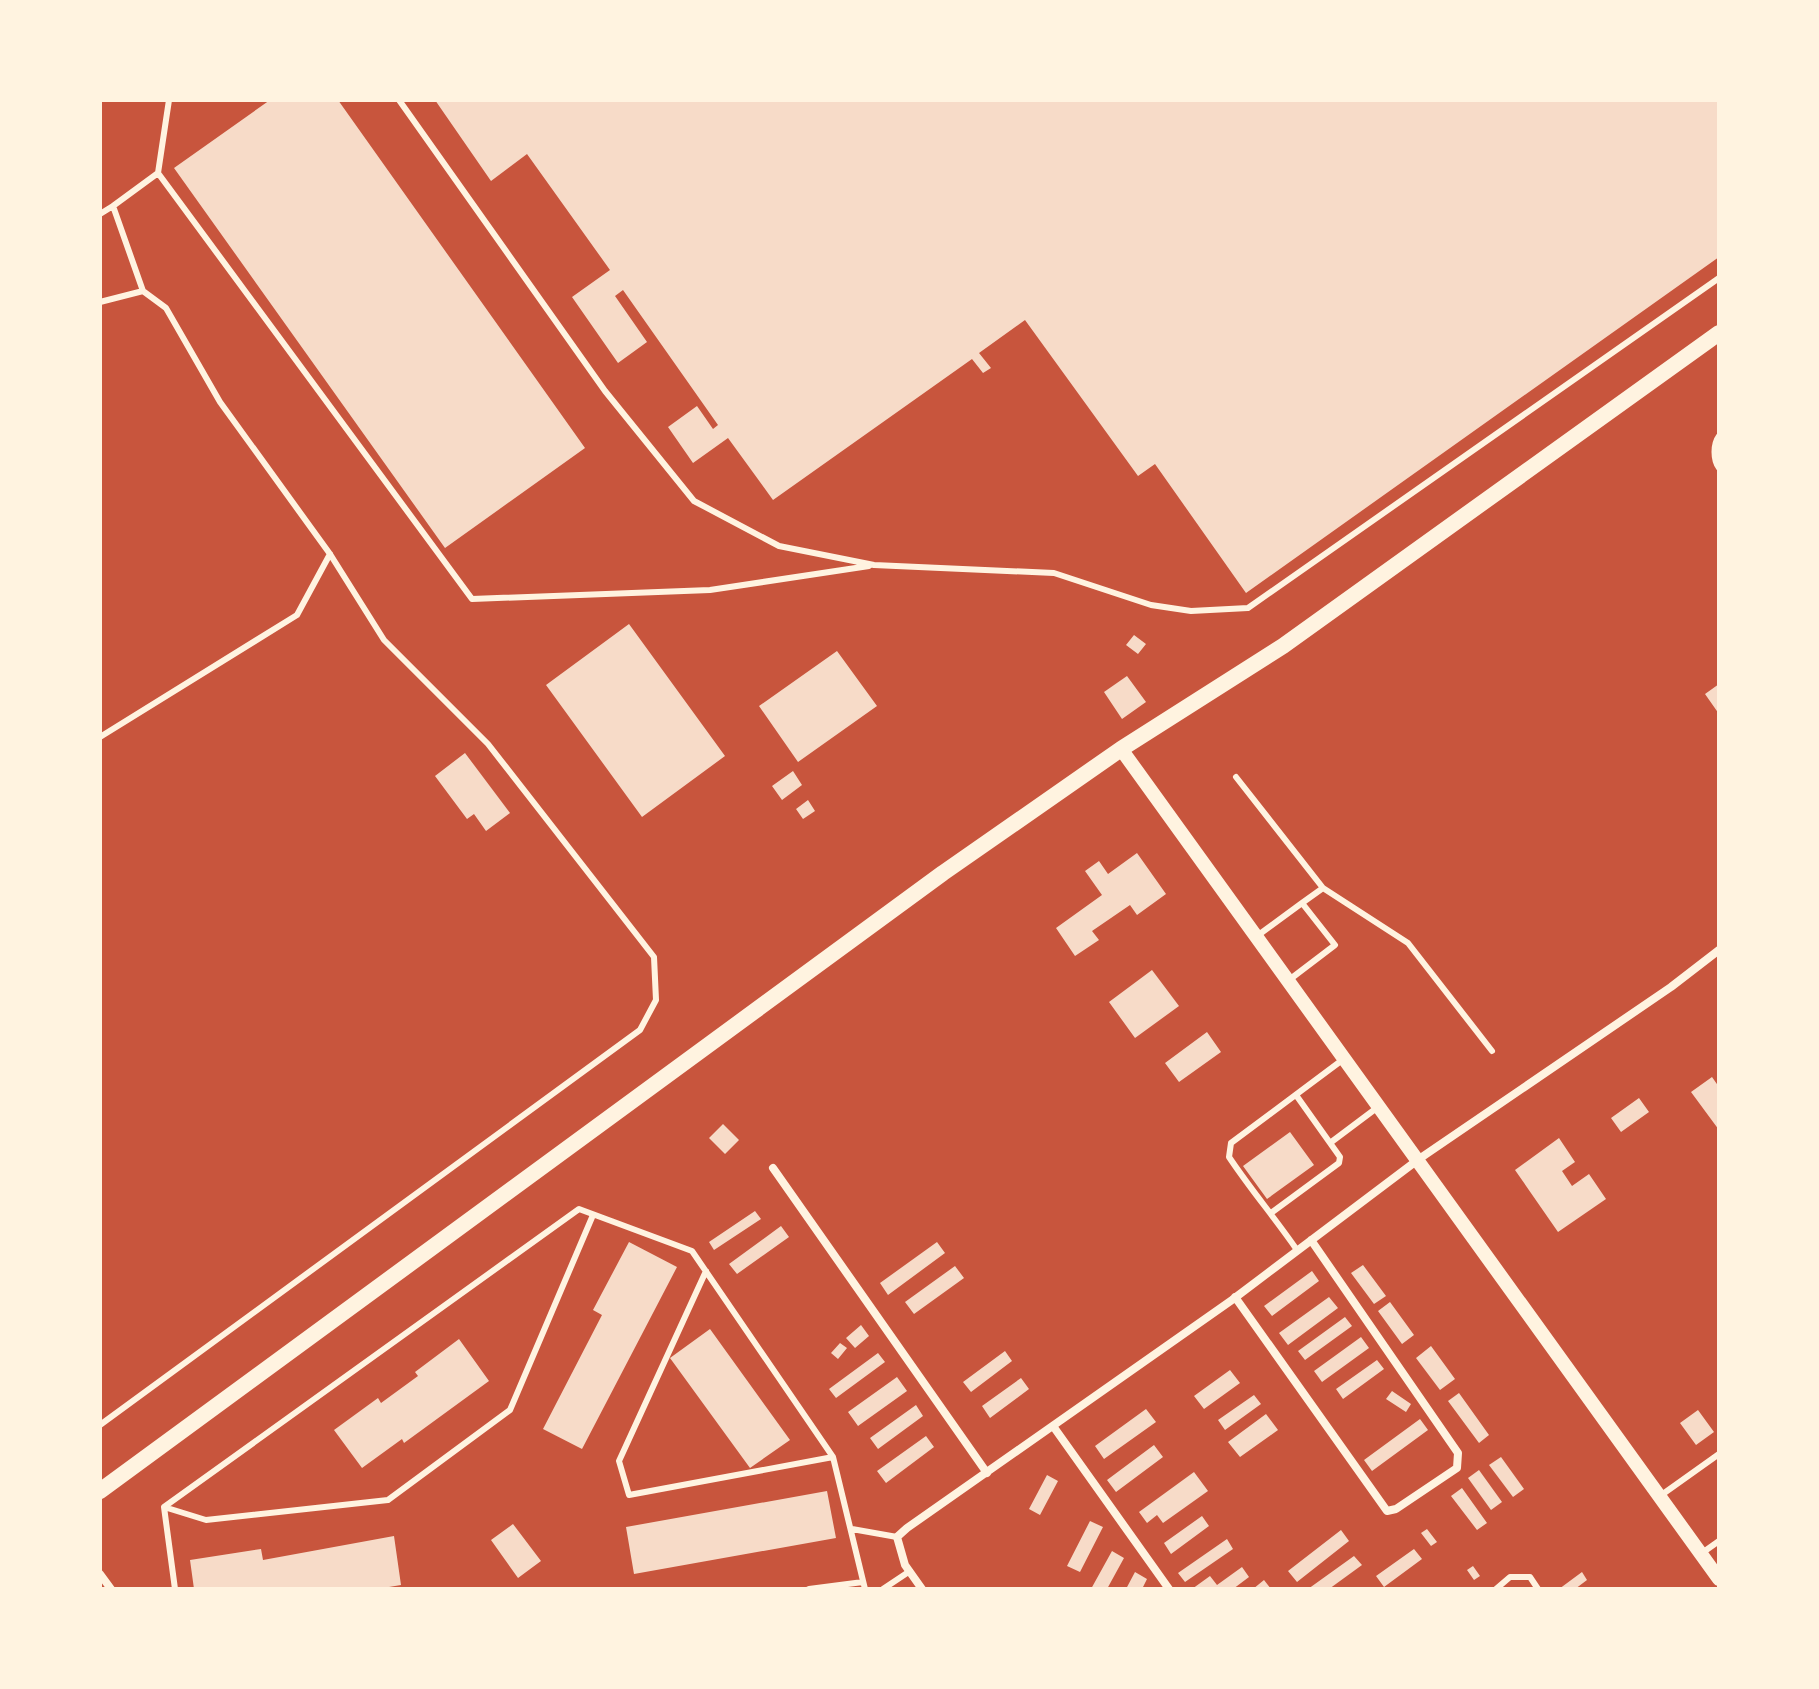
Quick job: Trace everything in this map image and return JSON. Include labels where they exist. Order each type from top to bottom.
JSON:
[{"type":"main road","points":[[100,1491],[681,1063],[1121,749],[1283,646],[1719,333]]},
{"type":"street","points":[[1121,749],[1346,1057],[1719,1579]]},
{"type":"street","points":[[922,1589],[899,1551],[897,1537],[1235,1297],[1419,1159],[1671,987],[1719,950]]},
{"type":"street","points":[[773,1168],[987,1473]]},
{"type":"street","points":[[1235,1297],[1387,1511],[1396,1509],[1457,1468],[1458,1453],[1311,1240]]},
{"type":"street","points":[[1053,1426],[1169,1589]]},
{"type":"street","points":[[100,1574],[111,1589]]},
{"type":"lane","points":[[169,100],[158,173],[472,599],[710,590],[874,565]]},
{"type":"lane","points":[[399,100],[605,391],[694,501],[779,546],[874,565],[1054,573],[1151,605],[1191,611],[1248,608],[1719,278]]},
{"type":"lane","points":[[100,214],[158,173]]},
{"type":"lane","points":[[100,1425],[640,1030],[656,1000],[654,957],[488,744],[384,640],[330,554],[220,402],[166,308],[143,291],[113,206]]},
{"type":"lane","points":[[100,302],[143,291]]},
{"type":"lane","points":[[1719,436],[1715,452],[1719,468]]},
{"type":"lane","points":[[100,737],[297,615],[330,554]]},
{"type":"lane","points":[[1236,777],[1323,888],[1408,943],[1492,1051]]},
{"type":"lane","points":[[1257,936],[1323,888]]},
{"type":"lane","points":[[1289,980],[1335,945],[1302,903]]},
{"type":"lane","points":[[1297,1250],[1271,1213],[1260,1203],[1229,1157],[1228,1150],[1231,1143],[1346,1057]]},
{"type":"lane","points":[[1271,1213],[1339,1163],[1340,1157],[1296,1095]]},
{"type":"lane","points":[[1330,1143],[1380,1105]]},
{"type":"lane","points":[[164,1507],[579,1209],[692,1251],[833,1457],[864,1585],[809,1589]]},
{"type":"lane","points":[[164,1507],[206,1520],[388,1500],[510,1410],[593,1215]]},
{"type":"lane","points":[[706,1271],[619,1461],[629,1495],[833,1457]]},
{"type":"lane","points":[[1660,1496],[1719,1454]]},
{"type":"lane","points":[[164,1507],[175,1589]]},
{"type":"lane","points":[[852,1529],[897,1537]]},
{"type":"lane","points":[[1701,1553],[1719,1541]]},
{"type":"lane","points":[[883,1589],[910,1571]]},
{"type":"lane","points":[[1496,1589],[1510,1577],[1530,1577],[1538,1589]]},
{"type":"building","points":[[270,100],[338,100],[585,448],[445,548],[174,168]]},
{"type":"building","points":[[435,100],[1719,100],[1719,257],[1246,593],[1155,464],[1138,476],[1025,320],[979,353],[991,368],[983,373],[972,359],[773,500],[728,438],[693,463],[668,427],[697,406],[713,429],[718,425],[623,290],[615,296],[647,342],[618,363],[572,297],[610,270],[527,154],[491,181]]},
{"type":"building","points":[[629,624],[725,756],[642,817],[546,685]]},
{"type":"building","points":[[1134,635],[1146,644],[1138,654],[1126,645]]},
{"type":"building","points":[[837,651],[877,706],[798,762],[759,706]]},
{"type":"building","points":[[1127,676],[1146,702],[1122,719],[1104,692]]},
{"type":"building","points":[[1719,684],[1719,714],[1705,694]]},
{"type":"building","points":[[465,753],[510,813],[486,831],[474,814],[467,819],[435,776]]},
{"type":"building","points":[[793,771],[802,785],[782,800],[772,786]]},
{"type":"building","points":[[808,800],[815,811],[803,819],[796,809]]},
{"type":"building","points":[[1137,853],[1166,894],[1137,915],[1130,905],[1092,931],[1099,940],[1075,956],[1056,928],[1102,895],[1085,871],[1099,861],[1108,874]]},
{"type":"building","points":[[1152,970],[1179,1006],[1135,1038],[1109,1002]]},
{"type":"building","points":[[1207,1032],[1221,1052],[1179,1082],[1165,1063]]},
{"type":"building","points":[[1712,1077],[1719,1087],[1719,1130],[1691,1092]]},
{"type":"building","points":[[1639,1098],[1649,1112],[1621,1132],[1611,1118]]},
{"type":"building","points":[[723,1124],[739,1140],[725,1154],[709,1138]]},
{"type":"building","points":[[1290,1132],[1314,1165],[1267,1199],[1243,1166]]},
{"type":"building","points":[[1559,1138],[1575,1162],[1562,1171],[1572,1186],[1589,1174],[1606,1199],[1558,1232],[1515,1170]]},
{"type":"building","points":[[755,1211],[761,1219],[714,1250],[709,1242]]},
{"type":"building","points":[[781,1226],[789,1237],[737,1274],[729,1264]]},
{"type":"building","points":[[629,1242],[677,1267],[582,1449],[543,1429],[602,1315],[593,1310]]},
{"type":"building","points":[[937,1242],[945,1253],[888,1295],[880,1283]]},
{"type":"building","points":[[1363,1265],[1386,1296],[1374,1304],[1351,1273]]},
{"type":"building","points":[[955,1266],[964,1278],[914,1314],[905,1302]]},
{"type":"building","points":[[1312,1271],[1319,1281],[1272,1316],[1264,1306]]},
{"type":"building","points":[[1329,1297],[1338,1308],[1288,1345],[1279,1333]]},
{"type":"building","points":[[1390,1302],[1414,1335],[1402,1344],[1378,1311]]},
{"type":"building","points":[[1345,1317],[1352,1326],[1305,1360],[1298,1351]]},
{"type":"building","points":[[861,1325],[869,1336],[855,1348],[846,1338]]},
{"type":"building","points":[[710,1329],[790,1440],[750,1468],[670,1358]]},
{"type":"building","points":[[1361,1337],[1369,1348],[1322,1382],[1314,1371]]},
{"type":"building","points":[[459,1339],[489,1381],[404,1443],[402,1439],[362,1468],[334,1430],[378,1398],[381,1403],[418,1376],[415,1372]]},
{"type":"building","points":[[840,1343],[847,1348],[838,1359],[831,1353]]},
{"type":"building","points":[[1431,1346],[1455,1379],[1440,1390],[1416,1358]]},
{"type":"building","points":[[1005,1351],[1012,1361],[971,1392],[963,1382]]},
{"type":"building","points":[[878,1353],[885,1362],[836,1398],[829,1389]]},
{"type":"building","points":[[1377,1360],[1384,1369],[1343,1399],[1336,1389]]},
{"type":"building","points":[[1230,1370],[1240,1383],[1204,1409],[1194,1396]]},
{"type":"building","points":[[897,1377],[907,1391],[858,1426],[848,1412]]},
{"type":"building","points":[[1021,1378],[1029,1389],[990,1418],[982,1406]]},
{"type":"building","points":[[1392,1391],[1411,1404],[1406,1412],[1386,1399]]},
{"type":"building","points":[[1459,1393],[1489,1435],[1479,1443],[1448,1401]]},
{"type":"building","points":[[1254,1395],[1261,1404],[1225,1430],[1218,1420]]},
{"type":"building","points":[[916,1405],[923,1416],[878,1449],[870,1438]]},
{"type":"building","points":[[1146,1409],[1156,1422],[1104,1459],[1095,1446]]},
{"type":"building","points":[[1698,1410],[1714,1432],[1696,1445],[1680,1423]]},
{"type":"building","points":[[1266,1414],[1278,1430],[1240,1457],[1228,1442]]},
{"type":"building","points":[[1420,1419],[1428,1430],[1372,1471],[1364,1460]]},
{"type":"building","points":[[926,1436],[934,1447],[886,1483],[877,1471]]},
{"type":"building","points":[[1154,1445],[1163,1457],[1116,1492],[1107,1480]]},
{"type":"building","points":[[1501,1457],[1524,1489],[1513,1497],[1489,1465]]},
{"type":"building","points":[[1479,1470],[1502,1502],[1491,1510],[1468,1478]]},
{"type":"building","points":[[1194,1472],[1208,1491],[1163,1523],[1157,1515],[1147,1523],[1139,1512]]},
{"type":"building","points":[[1047,1475],[1058,1481],[1040,1515],[1029,1509]]},
{"type":"building","points":[[1462,1488],[1487,1523],[1477,1530],[1451,1496]]},
{"type":"building","points":[[827,1491],[836,1538],[634,1574],[626,1527]]},
{"type":"building","points":[[1202,1516],[1209,1526],[1171,1554],[1164,1543]]},
{"type":"building","points":[[1090,1521],[1103,1527],[1080,1572],[1067,1566]]},
{"type":"building","points":[[513,1524],[541,1561],[518,1578],[491,1540]]},
{"type":"building","points":[[1427,1529],[1437,1542],[1431,1546],[1421,1533]]},
{"type":"building","points":[[1341,1530],[1349,1541],[1297,1582],[1288,1571]]},
{"type":"building","points":[[394,1536],[401,1585],[377,1589],[194,1589],[190,1560],[261,1549],[263,1560]]},
{"type":"building","points":[[1227,1539],[1233,1549],[1185,1582],[1178,1573]]},
{"type":"building","points":[[1414,1549],[1422,1559],[1384,1587],[1376,1576]]},
{"type":"building","points":[[1112,1551],[1124,1558],[1107,1589],[1091,1589]]},
{"type":"building","points":[[1354,1556],[1362,1565],[1329,1589],[1308,1589]]},
{"type":"building","points":[[1473,1566],[1480,1576],[1474,1580],[1467,1570]]},
{"type":"building","points":[[1242,1567],[1249,1577],[1233,1589],[1192,1589],[1210,1576],[1217,1585]]},
{"type":"building","points":[[1135,1572],[1147,1579],[1142,1589],[1126,1589]]},
{"type":"building","points":[[1582,1572],[1587,1580],[1575,1589],[1559,1589]]},
{"type":"building","points":[[1264,1580],[1271,1589],[1253,1589]]}]
